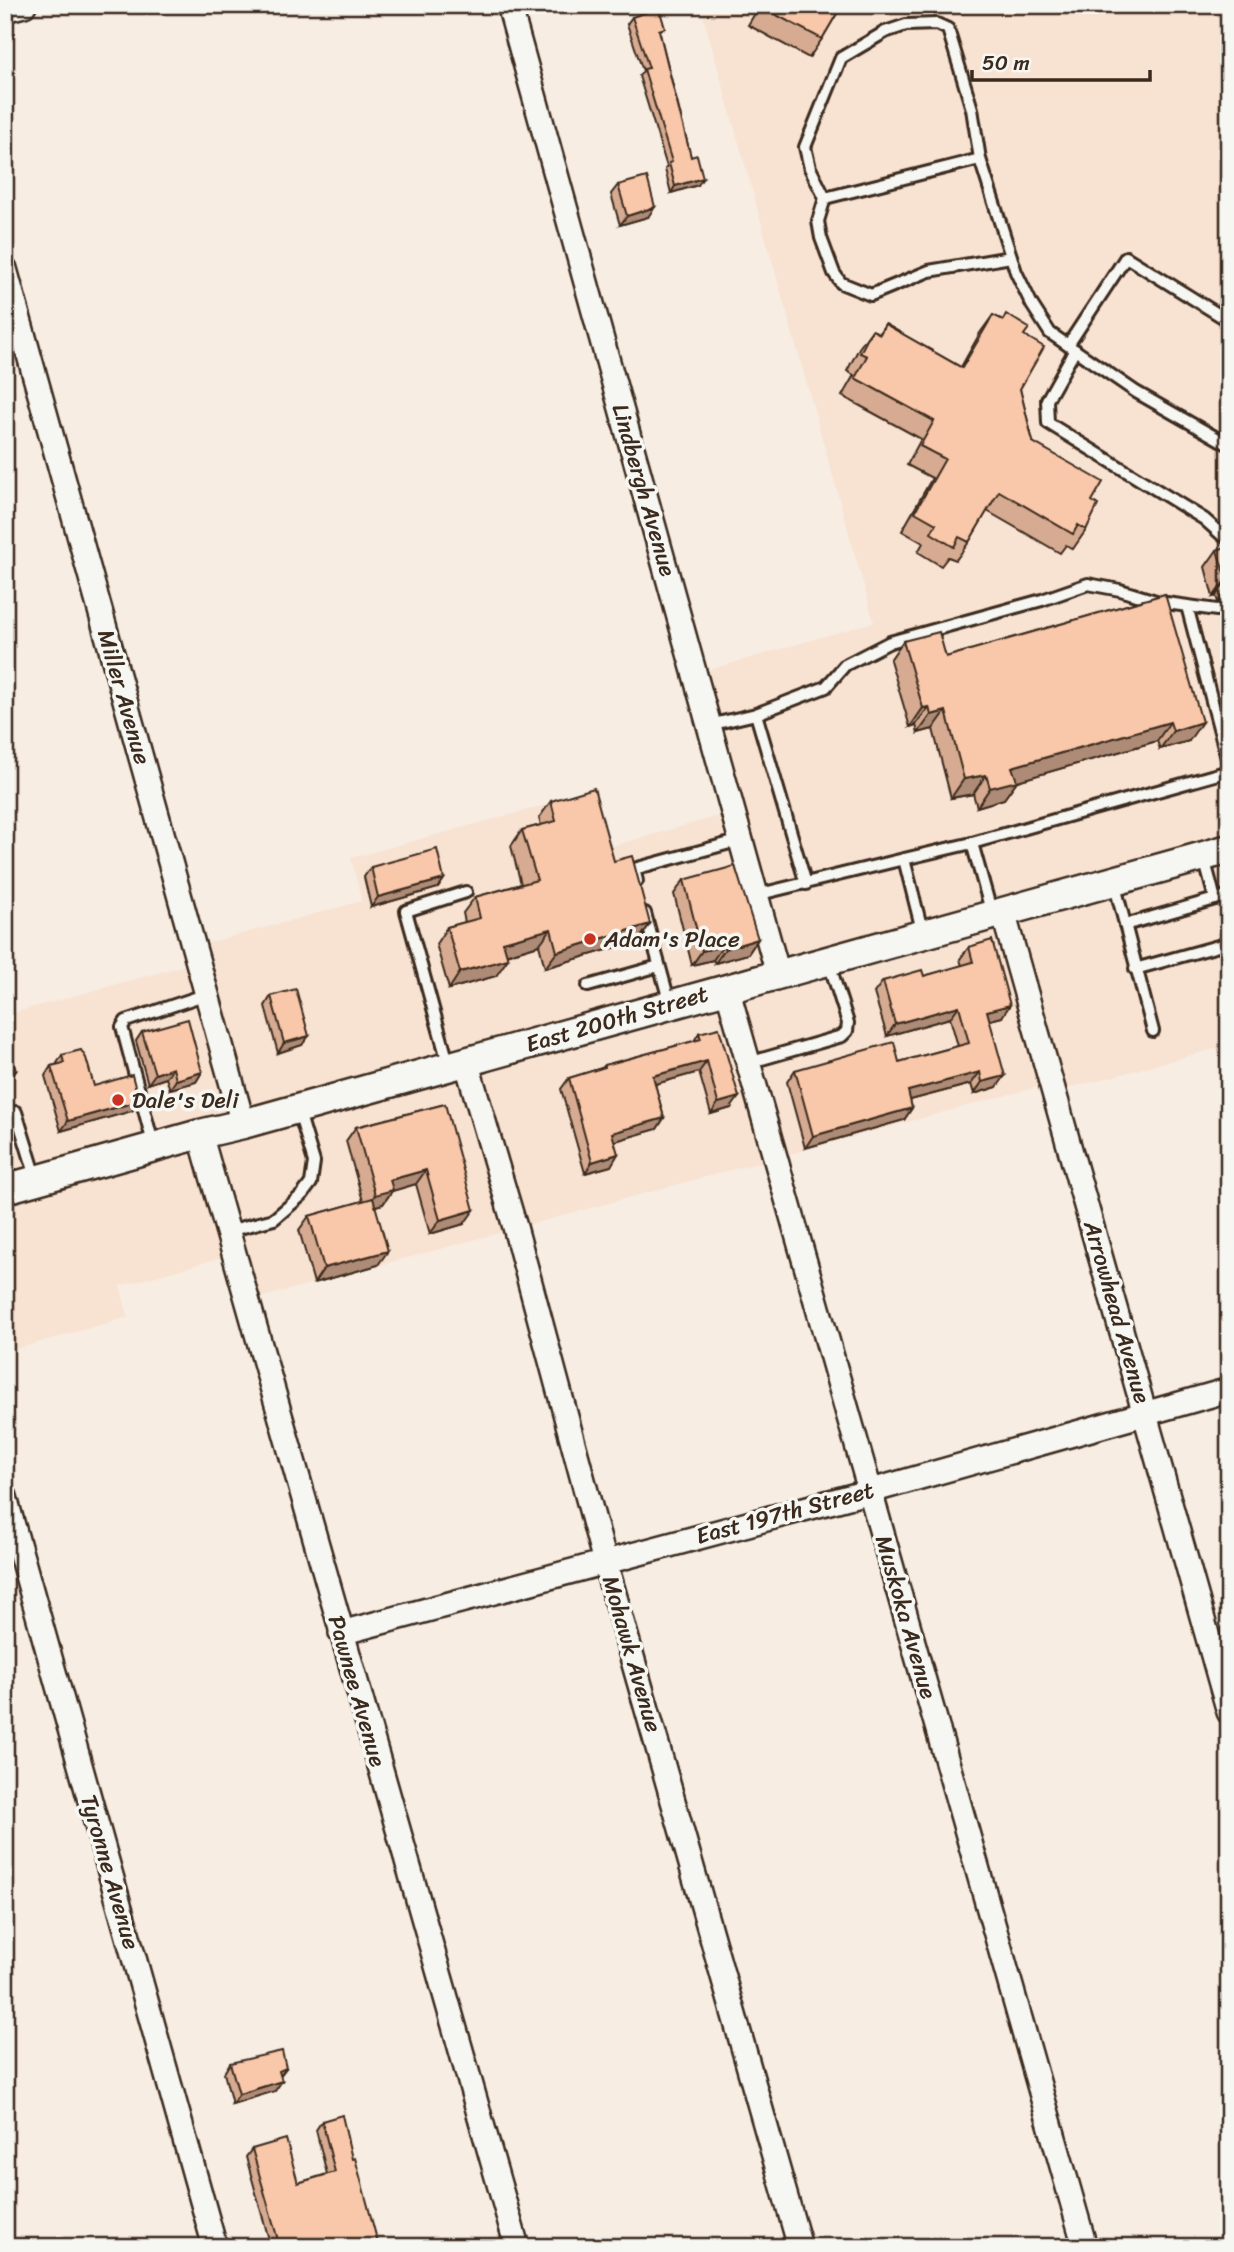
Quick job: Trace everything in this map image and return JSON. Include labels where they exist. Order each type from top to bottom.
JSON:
[{"type":"street","points":[[5,10],[24,5]]},
{"type":"street","name":"Lindbergh Avenue","points":[[509,5],[778,974]]},
{"type":"street","name":"Miller Avenue","points":[[5,269],[243,1124]]},
{"type":"street","name":"East 200th Street","points":[[5,1189],[1216,852]]},
{"type":"street","name":"Arrowhead Avenue","points":[[998,913],[1145,1413],[1229,1712]]},
{"type":"street","name":"Muskoka Avenue","points":[[727,988],[1085,2247]]},
{"type":"street","name":"Mohawk Avenue","points":[[457,1063],[515,1227],[606,1562],[800,2247]]},
{"type":"street","name":"Pawnee Avenue","points":[[200,1134],[517,2247]]},
{"type":"street","name":"East 197th Street","points":[[341,1633],[871,1491],[1229,1390]]},
{"type":"street","name":"Tyronne Avenue","points":[[5,1497],[215,2247]]},
{"type":"lane","points":[[1011,257],[929,271],[871,295],[841,283],[834,273],[821,237],[818,221],[825,198],[810,168],[805,147],[841,58],[885,32],[906,25],[937,24],[948,29],[972,109],[980,159],[1011,257],[1032,305],[1050,333],[1136,392],[1229,445]]},
{"type":"lane","points":[[825,198],[980,159]]},
{"type":"lane","points":[[1229,321],[1126,257],[1071,347],[1047,400],[1048,423],[1229,537]]},
{"type":"lane","points":[[709,725],[756,714],[825,687],[845,665],[890,642],[1042,600],[1088,584],[1159,602],[1217,610],[1229,607]]},
{"type":"lane","points":[[756,895],[972,843],[1229,769],[1187,606]]},
{"type":"lane","points":[[756,714],[806,884]]},
{"type":"lane","points":[[640,893],[634,869],[741,839]]},
{"type":"lane","points":[[972,843],[998,913]]},
{"type":"lane","points":[[1215,899],[1216,852]]},
{"type":"lane","points":[[904,859],[923,934]]},
{"type":"lane","points":[[1113,881],[1153,1031]]},
{"type":"lane","points":[[457,1063],[406,911],[466,892]]},
{"type":"lane","points":[[1125,925],[1229,895]]},
{"type":"lane","points":[[643,906],[670,1004]]},
{"type":"lane","points":[[1135,969],[1229,943]]},
{"type":"lane","points":[[748,1063],[842,1036],[847,1031],[848,1023],[828,960]]},
{"type":"lane","points":[[588,986],[659,966]]},
{"type":"lane","points":[[154,1147],[122,1027],[126,1021],[207,994]]},
{"type":"lane","points":[[228,1231],[274,1219],[302,1195],[311,1183],[314,1162],[298,1108]]},
{"type":"lane","points":[[5,1115],[16,1112],[37,1180]]},
{"type":"shaded area","points":[[700,5],[1229,5],[1229,1045],[1054,1092],[1051,1083],[248,1301],[234,1254],[120,1286],[128,1317],[5,1352],[5,1015],[197,962],[194,947],[362,901],[351,858],[586,794],[602,849],[733,812],[695,674],[874,622]]},
{"type":"building","points":[[842,5],[822,39],[761,7]]},
{"type":"building","points":[[659,8],[665,28],[659,30],[691,157],[697,155],[703,178],[675,186],[669,163],[672,162],[644,69],[649,68],[632,17]]},
{"type":"building","points":[[647,177],[655,207],[627,216],[618,185]]},
{"type":"building","points":[[1006,314],[1029,328],[1024,335],[1044,347],[1020,389],[1033,442],[1103,482],[1092,501],[1098,505],[1086,530],[1078,525],[1073,534],[999,491],[969,542],[959,537],[954,547],[931,533],[936,524],[915,512],[945,459],[920,446],[934,421],[855,378],[867,356],[860,353],[872,330],[880,334],[885,324],[962,368],[993,315],[1003,320]]},
{"type":"building","points":[[1229,546],[1229,579],[1226,579],[1217,550]]},
{"type":"building","points":[[1165,594],[1202,722],[1173,731],[1170,722],[1012,767],[1017,781],[990,788],[986,775],[964,779],[946,711],[931,715],[929,707],[923,708],[903,641],[939,632],[946,657]]},
{"type":"building","points":[[594,788],[614,861],[632,856],[650,924],[557,952],[551,929],[503,942],[508,959],[460,972],[447,927],[480,918],[475,897],[537,880],[522,830],[556,821],[551,801]]},
{"type":"building","points":[[437,849],[444,879],[378,897],[371,867]]},
{"type":"building","points":[[735,866],[758,939],[725,949],[723,946],[702,951],[684,880]]},
{"type":"building","points":[[992,940],[1010,1005],[987,1011],[1005,1076],[982,1082],[980,1072],[908,1091],[912,1108],[813,1136],[795,1070],[894,1042],[899,1062],[969,1043],[959,1006],[895,1024],[883,981],[922,970],[924,976],[973,962],[969,947]]},
{"type":"building","points":[[296,989],[309,1036],[284,1043],[271,996]]},
{"type":"building","points":[[188,1019],[202,1072],[176,1080],[173,1068],[155,1074],[142,1032]]},
{"type":"building","points":[[719,1028],[739,1097],[718,1103],[707,1061],[653,1076],[664,1118],[612,1133],[618,1154],[592,1162],[569,1078],[605,1065],[701,1039],[699,1033]]},
{"type":"building","points":[[5,1041],[16,1071],[5,1075]]},
{"type":"building","points":[[81,1050],[94,1086],[132,1075],[139,1101],[68,1121],[51,1066],[64,1063],[62,1055]]},
{"type":"building","points":[[445,1104],[474,1210],[440,1220],[426,1170],[390,1180],[393,1190],[375,1195],[356,1127]]},
{"type":"building","points":[[373,1198],[388,1251],[324,1268],[309,1216]]},
{"type":"building","points":[[282,2051],[286,2068],[279,2071],[282,2081],[239,2094],[230,2063]]},
{"type":"building","points":[[342,2115],[352,2159],[355,2158],[379,2247],[280,2247],[252,2149],[286,2139],[298,2183],[335,2172],[322,2121]]},
{"type":"place","name":"Adam's Place","points":[[590,939]]},
{"type":"place","name":"Dale's Deli","points":[[118,1100]]}]
